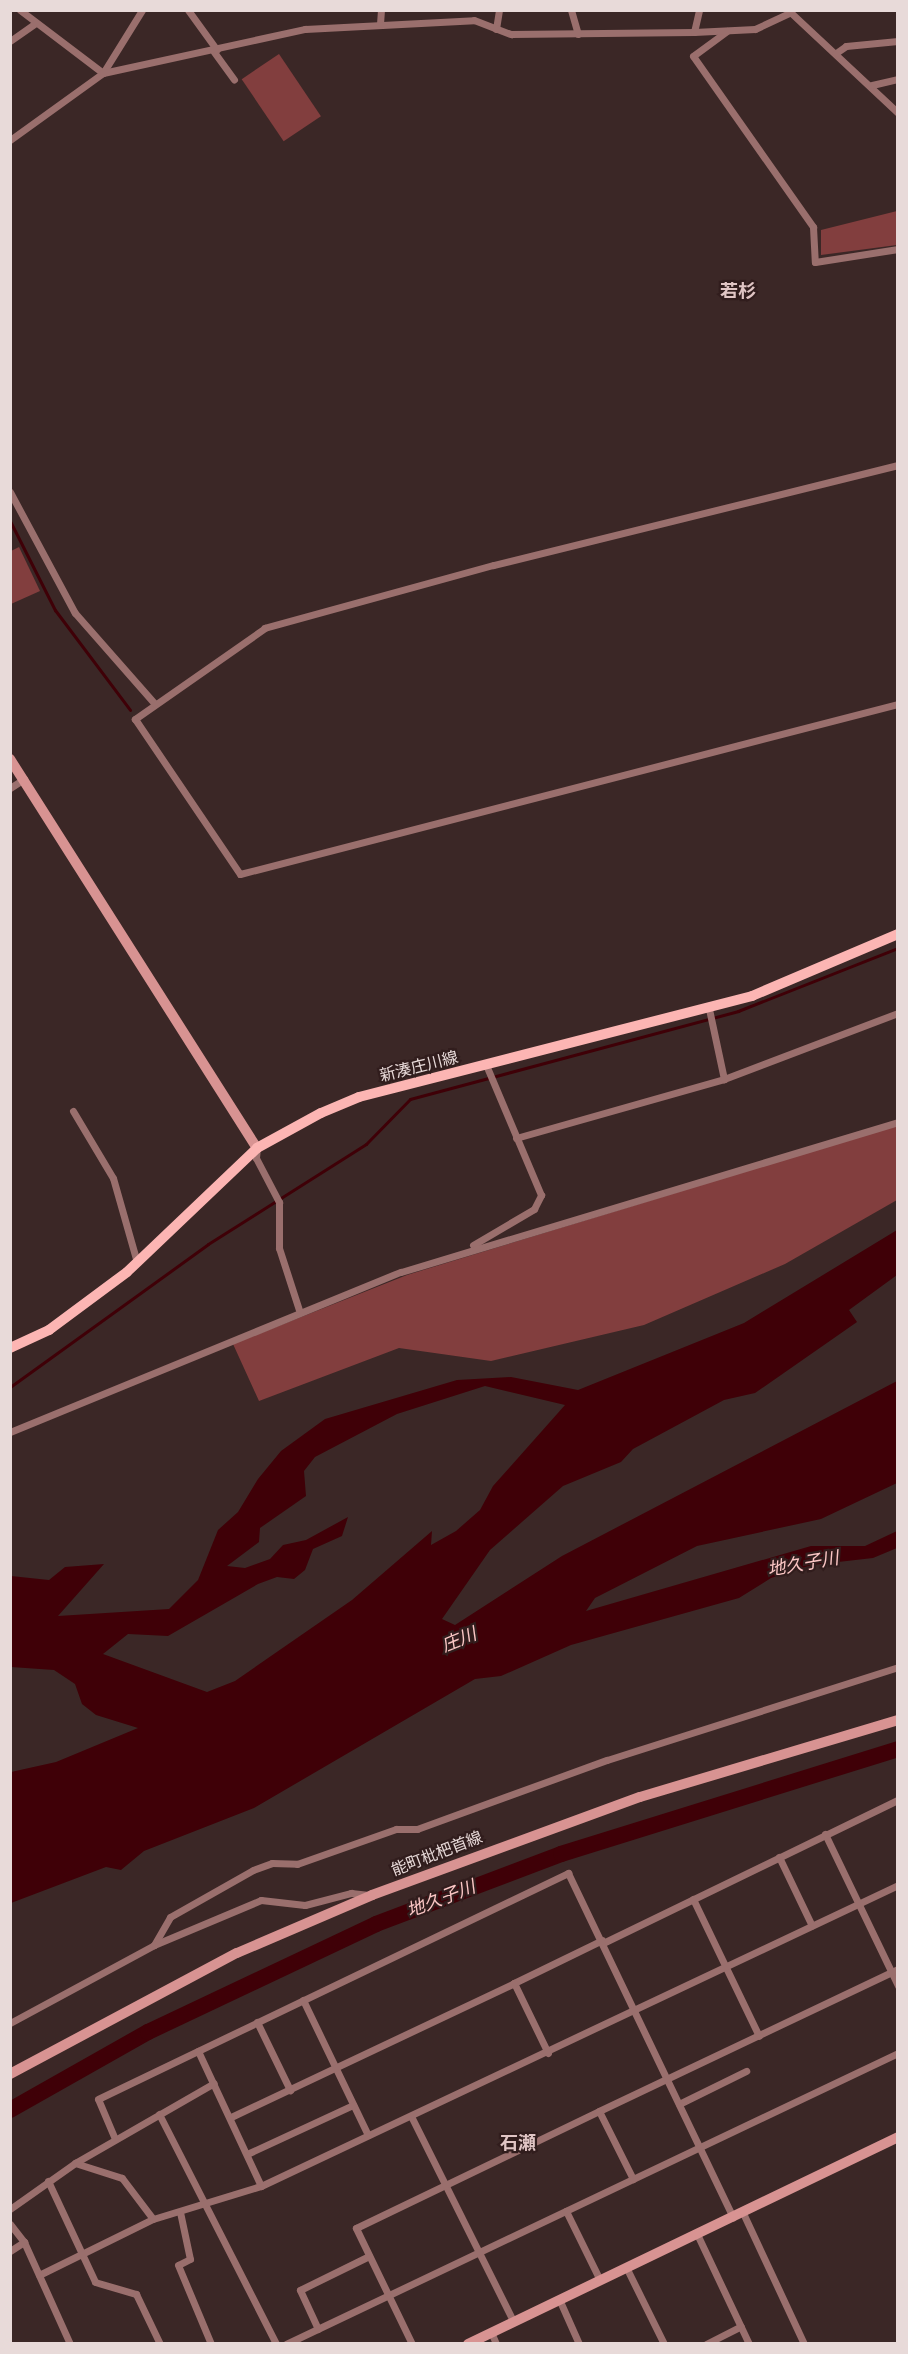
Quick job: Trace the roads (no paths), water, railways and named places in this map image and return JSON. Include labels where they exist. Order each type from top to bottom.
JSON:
[{"type":"main road","points":[[10,759],[257,1148]]},
{"type":"main road","name":"新湊庄川線","points":[[12,1344],[49,1330],[137,1262],[257,1148],[359,1097],[709,1009],[774,988],[897,934]]},
{"type":"main road","name":"能町枇杷首線","points":[[10,2074],[237,1953],[372,1895],[640,1797],[897,1720]]},
{"type":"main road","points":[[468,2343],[897,2137]]},
{"type":"street","points":[[20,10],[103,73],[215,51],[305,29],[474,20],[496,29],[578,34],[693,32],[755,29],[789,12],[872,85],[897,113]]},
{"type":"street","points":[[10,140],[103,73],[142,10]]},
{"type":"street","points":[[188,10],[234,80]]},
{"type":"street","points":[[380,24],[381,10]]},
{"type":"street","points":[[496,29],[499,10]]},
{"type":"street","points":[[571,10],[578,34]]},
{"type":"street","points":[[693,32],[699,10]]},
{"type":"street","points":[[10,41],[36,23]]},
{"type":"street","points":[[727,30],[693,56],[813,227],[815,262],[897,249]]},
{"type":"street","points":[[836,53],[846,46],[897,41]]},
{"type":"street","points":[[872,85],[897,79]]},
{"type":"street","points":[[897,465],[494,565],[265,628],[135,718],[240,874],[897,704]]},
{"type":"street","points":[[10,492],[75,613],[154,703]]},
{"type":"street","points":[[10,788],[24,779]]},
{"type":"street","points":[[709,1009],[724,1080]]},
{"type":"street","points":[[516,1138],[724,1080],[897,1013]]},
{"type":"street","points":[[463,1251],[534,1209],[541,1196],[486,1065]]},
{"type":"street","points":[[73,1111],[113,1178],[137,1262]]},
{"type":"street","points":[[10,1432],[299,1310],[463,1251],[897,1122]]},
{"type":"street","points":[[257,1148],[256,1158],[278,1199],[279,1248],[299,1310]]},
{"type":"street","points":[[154,1945],[159,1926],[170,1917],[253,1870],[272,1863],[297,1864],[396,1829],[417,1829],[607,1760],[897,1667]]},
{"type":"street","points":[[231,2117],[603,1942],[897,1800]]},
{"type":"street","points":[[825,1834],[894,1970],[897,1986]]},
{"type":"street","points":[[779,1857],[812,1926]]},
{"type":"street","points":[[116,2139],[98,2098],[568,1873],[701,2148],[804,2343]]},
{"type":"street","points":[[39,2275],[153,2219],[205,2205],[261,2186],[548,2053],[897,1885]]},
{"type":"street","points":[[10,2023],[154,1945],[261,1900],[305,1905],[351,1893],[372,1895]]},
{"type":"street","points":[[693,1899],[759,2036]]},
{"type":"street","points":[[412,2343],[356,2228],[894,1970]]},
{"type":"street","points":[[514,1983],[548,2053]]},
{"type":"street","points":[[303,2000],[368,2135]]},
{"type":"street","points":[[256,2022],[290,2090]]},
{"type":"street","points":[[198,2050],[261,2186]]},
{"type":"street","points":[[286,2343],[318,2330],[897,2053]]},
{"type":"street","points":[[679,2104],[746,2071]]},
{"type":"street","points":[[10,2209],[75,2163],[214,2083]]},
{"type":"street","points":[[247,2154],[353,2105]]},
{"type":"street","points":[[599,2111],[633,2179]]},
{"type":"street","points":[[159,2114],[276,2343]]},
{"type":"street","points":[[411,2116],[513,2321]]},
{"type":"street","points":[[75,2163],[122,2178],[153,2219]]},
{"type":"street","points":[[48,2181],[95,2282],[136,2294],[160,2343]]},
{"type":"street","points":[[566,2211],[600,2280]]},
{"type":"street","points":[[180,2212],[190,2259],[178,2265],[211,2343]]},
{"type":"street","points":[[10,2224],[24,2242],[70,2343]]},
{"type":"street","points":[[697,2234],[749,2343]]},
{"type":"street","points":[[10,2251],[24,2242]]},
{"type":"street","points":[[318,2330],[300,2290],[369,2256]]},
{"type":"street","points":[[626,2268],[664,2343]]},
{"type":"street","points":[[559,2300],[579,2343]]},
{"type":"street","points":[[706,2343],[741,2326]]},
{"type":"street","points":[[491,2332],[496,2343]]},
{"type":"water","name":"庄川","points":[[897,1230],[897,1275],[849,1310],[857,1322],[755,1393],[724,1400],[633,1449],[621,1462],[563,1486],[490,1550],[442,1619],[455,1625],[562,1556],[897,1381],[897,1483],[821,1519],[697,1546],[595,1598],[586,1611],[811,1546],[865,1546],[897,1531],[897,1548],[873,1558],[812,1565],[771,1578],[739,1598],[571,1645],[501,1676],[475,1679],[254,1808],[144,1851],[121,1870],[106,1867],[11,1903],[11,1772],[56,1762],[138,1728],[96,1715],[82,1704],[75,1684],[54,1670],[11,1667],[11,1576],[49,1580],[65,1567],[104,1564],[58,1616],[169,1609],[198,1580],[218,1530],[238,1512],[258,1479],[281,1451],[325,1419],[457,1380],[511,1377],[578,1390],[744,1323]],"holes":[[[485,1386],[565,1405],[493,1486],[480,1510],[456,1531],[431,1545],[432,1531],[352,1600],[235,1681],[207,1692],[103,1654],[128,1634],[168,1636],[258,1584],[277,1577],[294,1579],[305,1570],[313,1549],[342,1536],[348,1517],[306,1540],[283,1545],[270,1559],[245,1568],[227,1566],[259,1542],[260,1528],[306,1496],[304,1471],[315,1457],[397,1414]]]},
{"type":"waterway","points":[[10,521],[55,610],[130,710]]},
{"type":"waterway","points":[[10,1387],[208,1244],[366,1144],[410,1099],[738,1011],[898,948]]},
{"type":"waterway","name":"地久子川","points":[[10,2110],[148,2032],[376,1924],[561,1854],[898,1749]]},
{"type":"district","name":"若杉","points":[[738,291]]},
{"type":"district","name":"石瀬","points":[[518,2143]]}]
